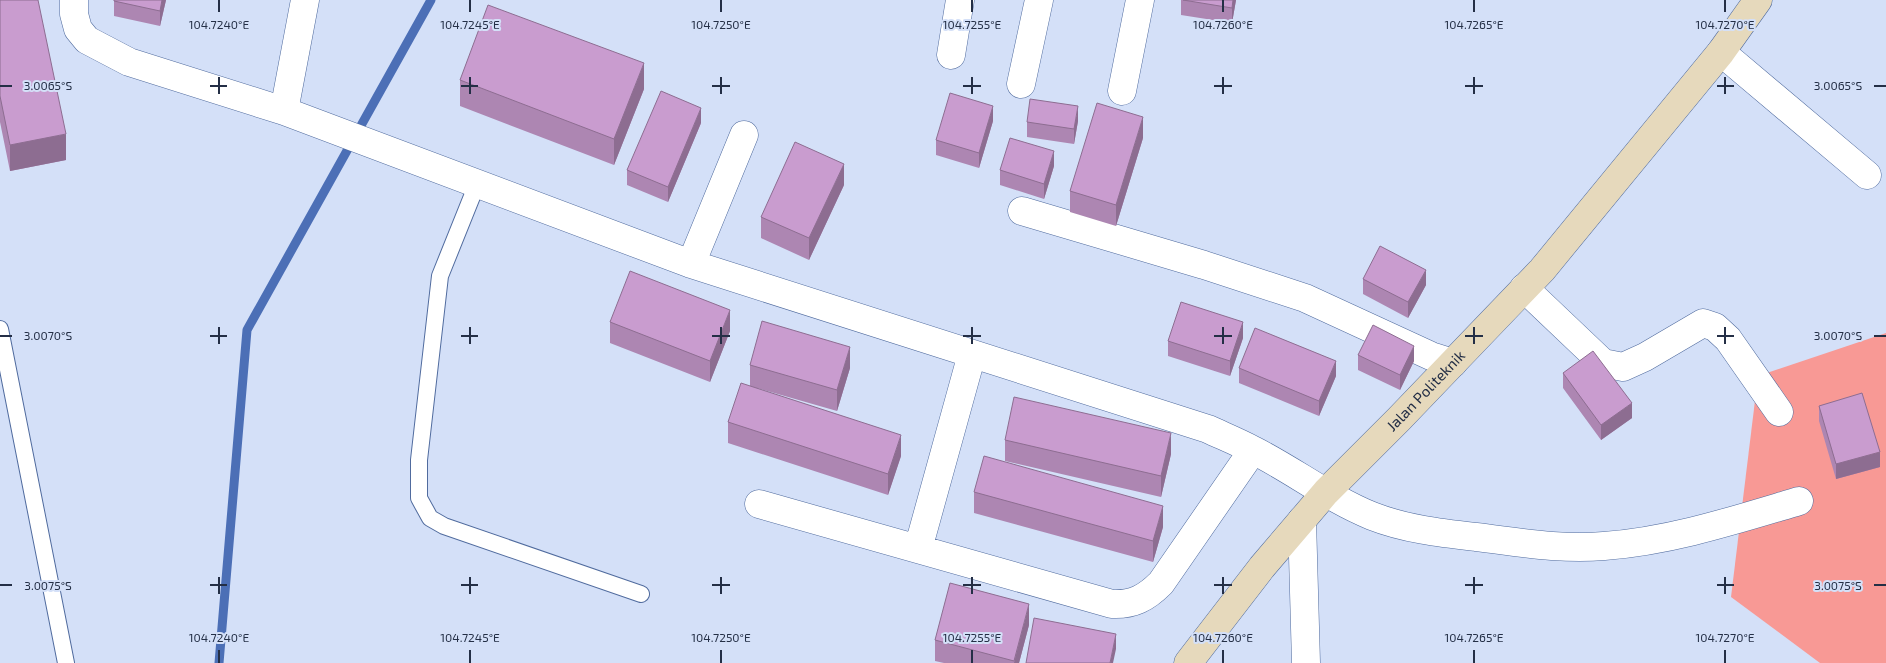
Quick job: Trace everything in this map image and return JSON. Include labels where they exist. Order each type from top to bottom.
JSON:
[{"type":"street","points":[[74,0],[74,14],[78,29],[86,40],[129,62],[284,111],[691,264],[1208,429],[1253,450],[1372,516],[1402,525],[1431,531],[1542,545],[1603,546],[1671,536],[1718,526],[1799,501]]},
{"type":"street","points":[[284,111],[305,0]]},
{"type":"street","points":[[951,55],[960,0]]},
{"type":"street","points":[[1021,84],[1040,0]]},
{"type":"street","points":[[1122,91],[1140,0]]},
{"type":"street","name":"Jalan Politeknik","points":[[1188,663],[1262,567],[1326,492],[1524,288],[1616,181],[1721,52],[1758,0]]},
{"type":"street","points":[[1721,52],[1867,175]]},
{"type":"street","points":[[691,264],[744,135]]},
{"type":"street","points":[[1022,211],[1306,298],[1431,356],[1453,363]]},
{"type":"street","points":[[1524,288],[1603,363],[1623,367],[1645,357],[1703,323],[1715,326],[1728,338],[1779,412]]},
{"type":"street","points":[[918,549],[972,354]]},
{"type":"street","points":[[758,504],[1112,604],[1132,604],[1153,591],[1161,583],[1253,450]]},
{"type":"street","points":[[1302,520],[1306,663]]},
{"type":"lane","points":[[477,184],[440,276],[419,460],[419,498],[430,518],[444,526],[641,594]]},
{"type":"lane","points":[[0,329],[66,663]]},
{"type":"shaded area","points":[[1886,333],[1886,663],[1820,663],[1731,597],[1758,376]]},
{"type":"building","points":[[0,0],[38,0],[66,134],[10,145],[0,96]]},
{"type":"building","points":[[114,0],[162,0],[160,11]]},
{"type":"building","points":[[1183,0],[1233,0],[1232,8]]},
{"type":"building","points":[[488,5],[644,63],[614,139],[460,80]]},
{"type":"building","points":[[661,91],[701,108],[668,187],[627,170]]},
{"type":"building","points":[[950,93],[993,106],[979,153],[936,140]]},
{"type":"building","points":[[1030,99],[1078,106],[1074,129],[1027,122]]},
{"type":"building","points":[[1097,103],[1143,117],[1116,205],[1070,191]]},
{"type":"building","points":[[1010,138],[1054,151],[1044,184],[1000,170]]},
{"type":"building","points":[[795,142],[844,164],[809,238],[761,217]]},
{"type":"building","points":[[1380,246],[1426,270],[1408,302],[1363,279]]},
{"type":"building","points":[[630,271],[730,310],[710,361],[610,322]]},
{"type":"building","points":[[1181,302],[1243,322],[1230,361],[1168,341]]},
{"type":"building","points":[[762,321],[850,347],[837,390],[750,365]]},
{"type":"building","points":[[1373,325],[1414,346],[1400,375],[1358,355]]},
{"type":"building","points":[[1255,328],[1336,361],[1319,401],[1239,368]]},
{"type":"building","points":[[1593,351],[1632,403],[1601,425],[1563,373]]},
{"type":"building","points":[[741,383],[901,435],[888,474],[728,422]]},
{"type":"building","points":[[1862,393],[1880,452],[1836,464],[1819,406]]},
{"type":"building","points":[[1014,397],[1171,433],[1161,476],[1005,440]]},
{"type":"building","points":[[984,456],[1163,506],[1153,541],[974,492]]},
{"type":"building","points":[[950,583],[1029,604],[1014,661],[935,640]]},
{"type":"building","points":[[1034,618],[1116,634],[1110,663],[1026,663]]},
{"type":"waterway","points":[[219,663],[247,330],[431,0]]}]
